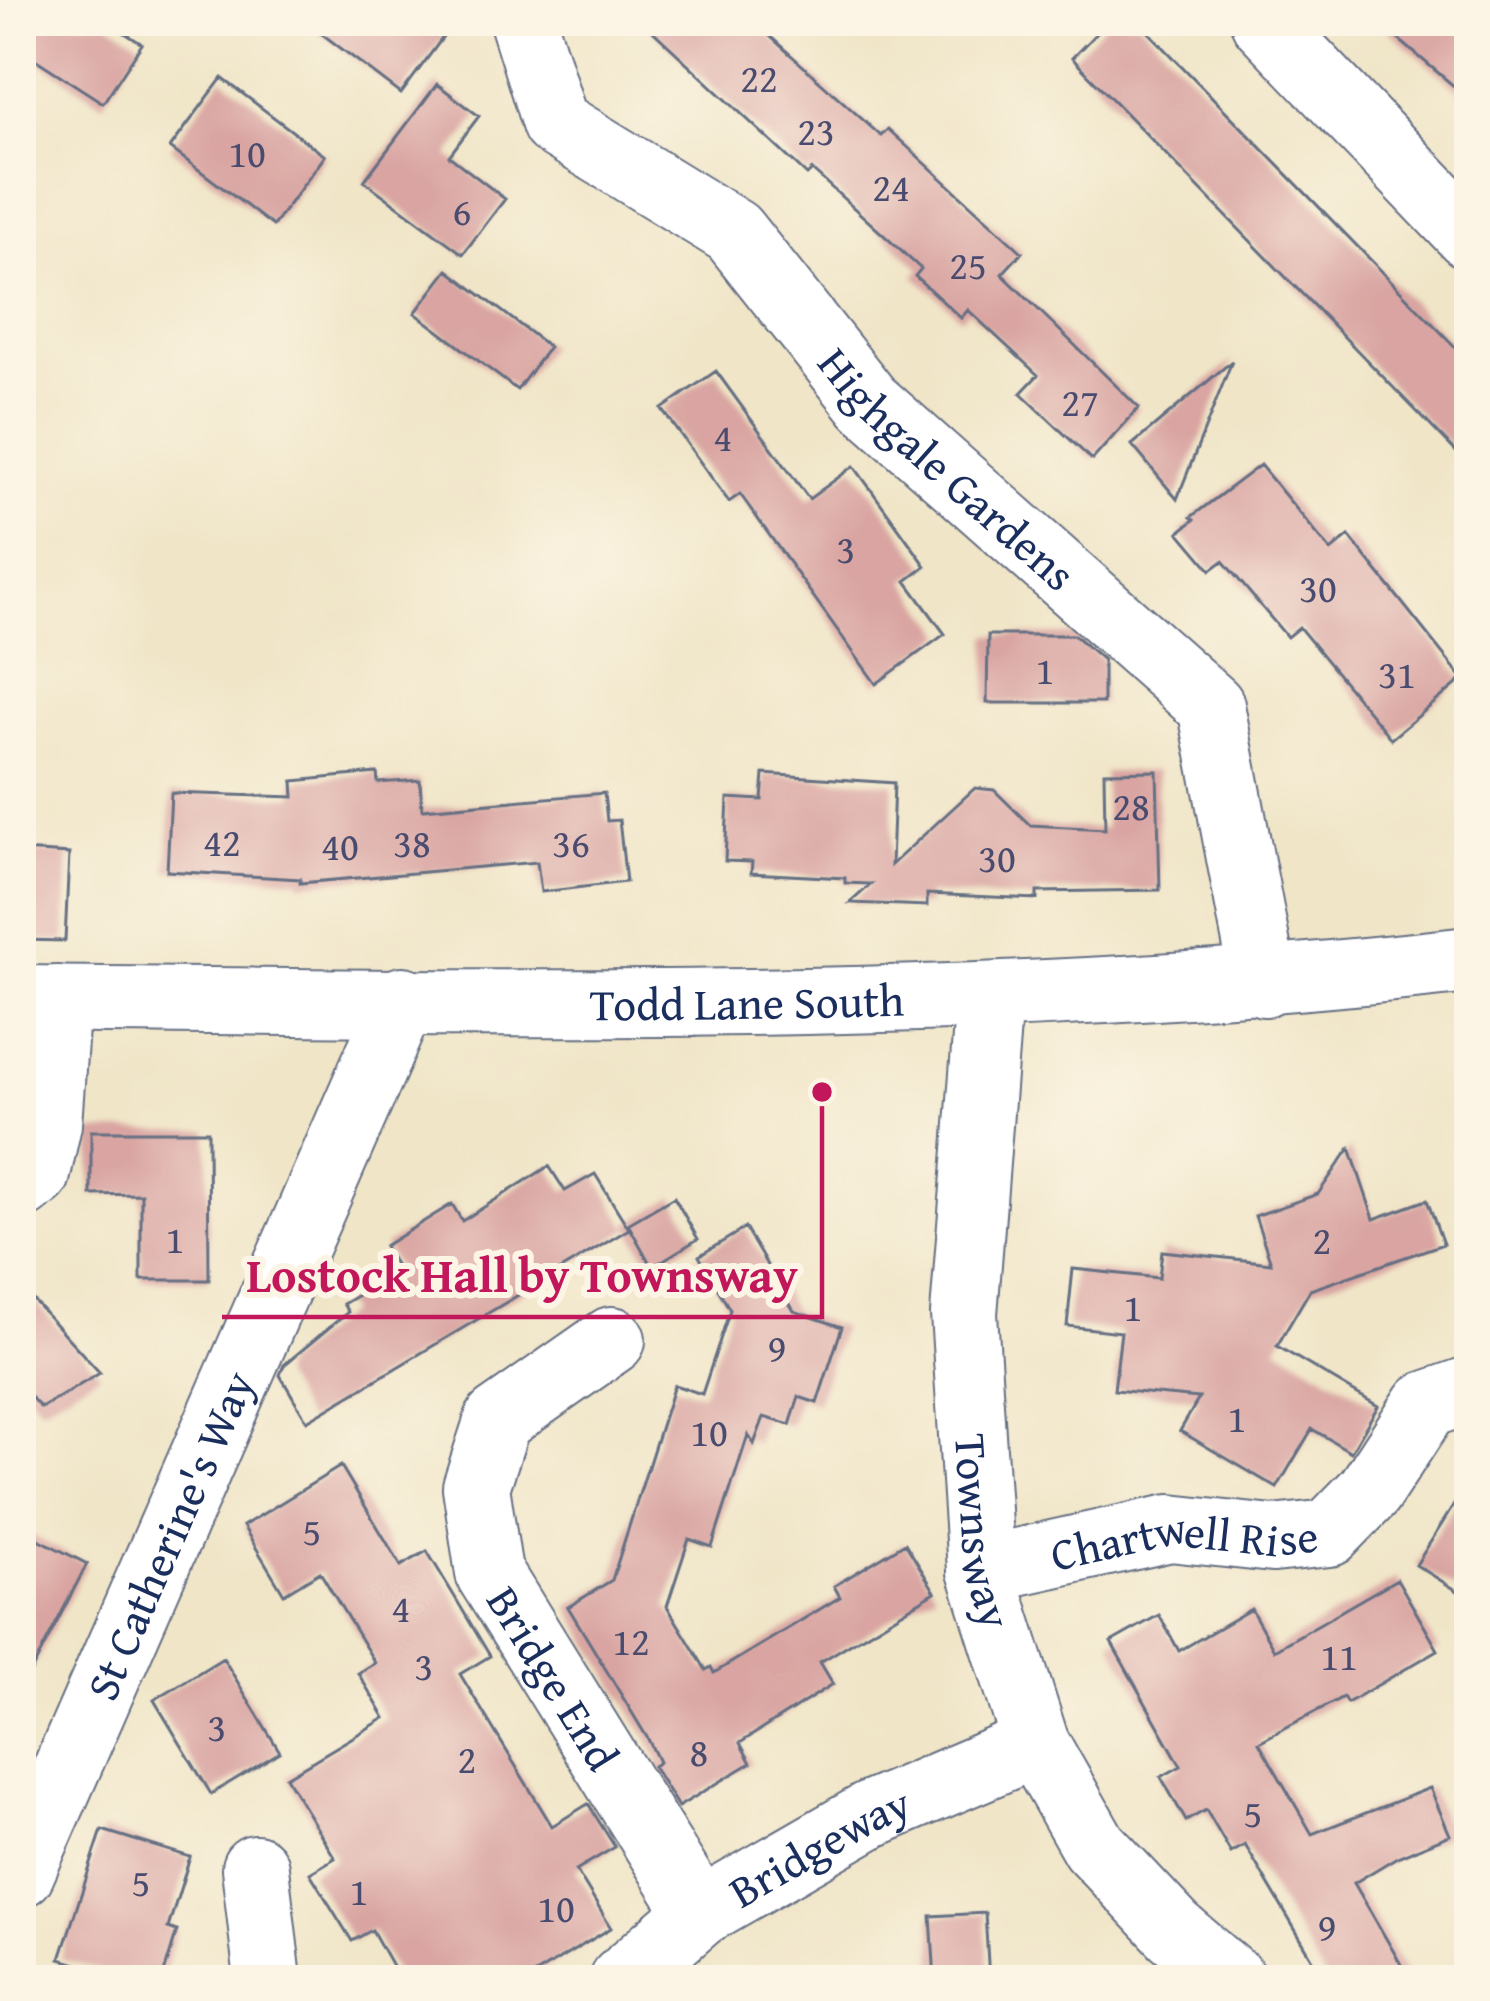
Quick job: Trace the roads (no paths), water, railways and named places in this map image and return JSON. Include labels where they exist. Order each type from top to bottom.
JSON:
[{"type":"street","name":"Highgale Gardens","points":[[523,21],[555,123],[733,232],[868,402],[1211,706],[1264,983]]},
{"type":"street","points":[[1264,21],[1469,235]]},
{"type":"street","name":"Todd Lane South","points":[[39,999],[988,999],[1264,983],[1469,960]]},
{"type":"street","points":[[21,1186],[38,1174],[48,1124],[39,999]]},
{"type":"street","name":"Townsway","points":[[988,999],[964,1314],[981,1570],[1036,1744],[1094,1846],[1174,1931],[1232,1980]]},
{"type":"street","name":"St Catherine's Way","points":[[21,1873],[403,1000]]},
{"type":"street","name":"Bridge End","points":[[612,1340],[498,1420],[476,1486],[489,1573],[700,1912]]},
{"type":"street","name":"Chartwell Rise","points":[[981,1570],[1170,1528],[1273,1539],[1329,1533],[1369,1492],[1426,1405],[1469,1390]]},
{"type":"street","name":"Bridgeway","points":[[622,1980],[700,1912],[869,1815],[1036,1744]]},
{"type":"street","points":[[255,1868],[268,1980]]},
{"type":"place","name":"Lostock Hall by Townsway","points":[[822,1092]]}]
